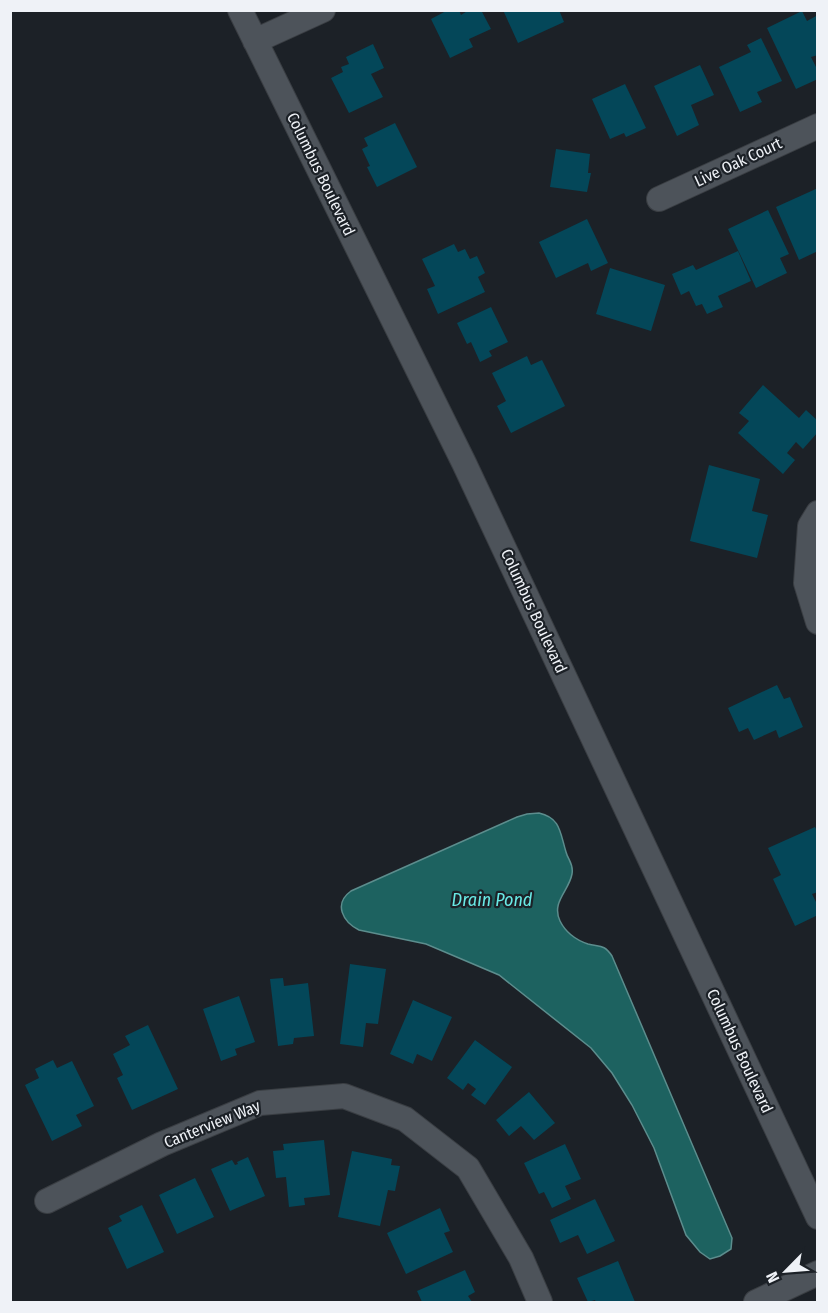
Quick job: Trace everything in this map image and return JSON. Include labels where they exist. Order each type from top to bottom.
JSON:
[{"type":"street","name":"Columbus Boulevard","points":[[240,10],[464,463],[818,1217]]},
{"type":"street","points":[[255,41],[323,10]]},
{"type":"street","name":"Live Oak Court","points":[[659,199],[818,126]]},
{"type":"street","points":[[818,513],[810,526],[807,583],[818,622]]},
{"type":"street","name":"Canterview Way","points":[[47,1201],[162,1143],[260,1103],[344,1096],[405,1119],[468,1168],[521,1258],[540,1302]]},
{"type":"street","points":[[756,1302],[818,1273]]},
{"type":"water","name":"Drain Pond","points":[[539,813],[546,815],[556,823],[572,867],[570,880],[559,902],[560,921],[575,938],[604,948],[612,956],[732,1238],[731,1249],[720,1256],[710,1259],[700,1252],[686,1235],[654,1148],[632,1105],[612,1073],[591,1048],[499,975],[426,944],[359,930],[348,922],[342,912],[342,901],[351,891],[517,817]]},
{"type":"building","points":[[448,10],[459,10],[461,15],[469,10],[481,10],[491,29],[469,39],[473,47],[450,58],[431,19]]},
{"type":"building","points":[[503,10],[559,10],[564,22],[518,43]]},
{"type":"building","points":[[802,11],[807,21],[818,15],[818,55],[811,57],[818,71],[818,79],[796,89],[767,28]]},
{"type":"building","points":[[761,38],[782,81],[757,92],[762,102],[740,112],[719,67],[751,52],[747,45]]},
{"type":"building","points":[[373,44],[384,68],[371,74],[383,97],[349,113],[331,78],[343,72],[341,67],[349,64],[346,57]]},
{"type":"building","points":[[700,65],[714,95],[691,105],[699,125],[677,136],[654,86]]},
{"type":"building","points":[[625,84],[646,128],[626,137],[624,133],[610,139],[592,99]]},
{"type":"building","points":[[395,123],[417,167],[377,187],[367,167],[370,166],[362,149],[368,146],[364,138]]},
{"type":"building","points":[[556,149],[590,154],[588,173],[591,173],[587,192],[550,187]]},
{"type":"building","points":[[818,188],[818,251],[799,260],[776,207]]},
{"type":"building","points":[[768,210],[789,254],[780,258],[787,273],[756,288],[728,229]]},
{"type":"building","points":[[587,219],[608,263],[591,271],[588,263],[556,278],[539,242]]},
{"type":"building","points":[[454,244],[458,252],[465,249],[470,259],[477,256],[485,273],[478,277],[485,292],[438,314],[427,289],[435,286],[422,259]]},
{"type":"building","points":[[738,251],[751,281],[718,296],[723,307],[707,314],[702,304],[696,306],[689,291],[681,295],[672,274],[693,265],[696,270]]},
{"type":"building","points":[[610,268],[665,285],[651,331],[596,314]]},
{"type":"building","points":[[491,307],[508,342],[489,351],[492,356],[480,362],[471,342],[467,344],[457,323]]},
{"type":"building","points":[[527,356],[531,365],[542,360],[565,406],[511,433],[497,406],[506,401],[492,373]]},
{"type":"building","points":[[763,385],[799,418],[806,410],[818,421],[818,432],[803,449],[796,442],[787,453],[795,460],[783,474],[738,433],[749,421],[739,413]]},
{"type":"building","points":[[709,465],[760,479],[752,511],[768,515],[757,558],[690,541]]},
{"type":"building","points":[[777,685],[784,699],[790,697],[803,727],[779,738],[776,730],[754,740],[748,728],[739,732],[728,708]]},
{"type":"building","points":[[815,827],[818,833],[818,892],[812,894],[818,906],[818,915],[795,926],[773,879],[781,875],[768,848]]},
{"type":"building","points":[[350,964],[386,969],[378,1024],[366,1023],[363,1047],[340,1044]]},
{"type":"building","points":[[283,978],[284,986],[308,983],[314,1036],[294,1038],[293,1044],[278,1046],[270,979]]},
{"type":"building","points":[[239,996],[255,1042],[235,1049],[237,1055],[221,1061],[203,1009]]},
{"type":"building","points":[[413,1000],[452,1017],[432,1061],[417,1054],[413,1064],[390,1054]]},
{"type":"building","points":[[148,1025],[178,1089],[132,1110],[117,1078],[123,1075],[113,1054],[130,1045],[125,1036]]},
{"type":"building","points":[[475,1040],[512,1067],[485,1105],[471,1095],[476,1089],[468,1083],[463,1090],[447,1078]]},
{"type":"building","points":[[53,1060],[57,1068],[72,1061],[94,1106],[76,1115],[82,1126],[52,1141],[25,1085],[39,1078],[35,1069]]},
{"type":"building","points":[[529,1092],[555,1123],[534,1140],[521,1126],[509,1136],[496,1120]]},
{"type":"building","points":[[324,1140],[330,1195],[304,1198],[305,1205],[289,1207],[286,1177],[276,1178],[273,1151],[284,1150],[283,1144]]},
{"type":"building","points":[[565,1144],[581,1179],[565,1186],[571,1199],[552,1208],[544,1192],[539,1194],[524,1163]]},
{"type":"building","points":[[352,1151],[392,1159],[391,1165],[400,1166],[395,1191],[388,1190],[380,1226],[338,1217]]},
{"type":"building","points":[[248,1157],[265,1196],[230,1211],[211,1169],[232,1160],[235,1165]]},
{"type":"building","points":[[195,1178],[214,1217],[177,1234],[159,1195]]},
{"type":"building","points":[[595,1199],[615,1241],[587,1254],[578,1235],[560,1243],[550,1220]]},
{"type":"building","points":[[142,1205],[164,1252],[127,1269],[108,1228],[122,1221],[119,1216]]},
{"type":"building","points":[[440,1208],[450,1231],[444,1233],[453,1252],[406,1274],[387,1233]]},
{"type":"building","points":[[618,1261],[635,1302],[596,1302],[595,1300],[588,1302],[577,1278]]},
{"type":"building","points":[[465,1270],[475,1292],[468,1296],[472,1302],[422,1302],[417,1291]]}]
